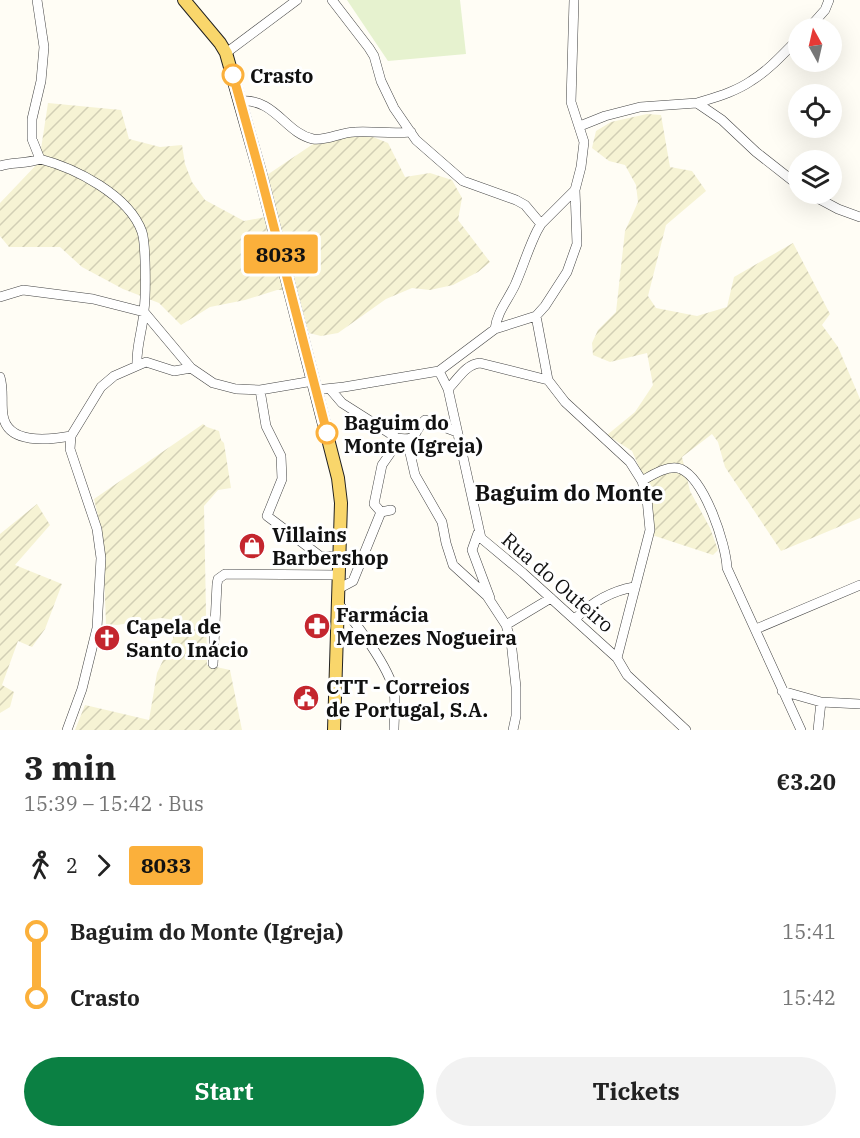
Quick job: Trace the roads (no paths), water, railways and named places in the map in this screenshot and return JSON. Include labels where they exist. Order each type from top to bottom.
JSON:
[{"type":"main road","points":[[184,0],[226,53],[269,206],[339,478],[341,503],[334,730]]},
{"type":"street","points":[[37,0],[44,47],[41,81],[32,119],[32,139],[40,159]]},
{"type":"street","points":[[226,53],[297,0]]},
{"type":"street","points":[[332,0],[374,56],[381,81],[394,108],[416,140],[463,181],[516,200],[525,205],[541,224]]},
{"type":"street","points":[[0,297],[23,290],[93,299],[144,312],[191,368],[213,383],[236,389],[260,390],[314,386],[330,389],[439,371],[495,329],[536,316],[567,272],[575,253],[578,233],[575,190],[584,142],[571,102],[574,0]]},
{"type":"street","points":[[818,18],[825,10],[829,0]]},
{"type":"street","points":[[580,126],[605,116],[640,107],[697,103],[735,90],[773,64],[788,49]]},
{"type":"street","points":[[240,101],[247,100],[267,107],[292,128],[315,139],[353,132],[391,134],[411,132]]},
{"type":"street","points":[[697,103],[722,120],[756,152],[788,177]]},
{"type":"street","points":[[0,166],[40,159],[59,164],[108,191],[135,220],[142,233],[144,312],[136,351],[136,365]]},
{"type":"street","points":[[495,329],[498,313],[516,283],[530,244],[541,224],[575,190]]},
{"type":"street","points":[[829,204],[860,217]]},
{"type":"street","points":[[536,316],[548,380],[565,402],[630,462],[642,481],[647,499],[650,530],[617,658]]},
{"type":"street","points":[[68,730],[82,689],[98,628],[100,558],[97,529],[70,449],[71,436],[101,387],[114,376],[146,362],[174,371],[191,368]]},
{"type":"street","points":[[448,389],[470,366],[480,363],[548,380]]},
{"type":"street","name":"Rua do Outeiro","points":[[439,371],[448,389],[478,533],[481,538],[617,658],[627,675],[686,730]]},
{"type":"street","points":[[0,377],[4,390],[3,414],[7,427],[13,434],[50,439],[71,436]]},
{"type":"street","points":[[330,389],[342,403],[402,439],[415,475],[442,522],[453,565],[491,603],[506,625],[511,641],[516,687],[516,716],[513,730]]},
{"type":"street","points":[[260,390],[266,426],[281,456],[282,479],[267,516],[320,556],[339,557]]},
{"type":"street","points":[[338,589],[353,581],[386,511],[374,504],[382,465],[396,445],[402,439],[414,437],[425,420],[457,432]]},
{"type":"street","points":[[642,481],[658,472],[675,468],[681,469],[693,479],[706,501],[726,552],[727,568],[801,730]]},
{"type":"street","points":[[478,533],[472,550],[491,603]]},
{"type":"street","points":[[213,664],[217,584],[220,576],[225,574],[339,575]]},
{"type":"street","points":[[756,629],[860,585]]},
{"type":"street","points":[[575,619],[585,608],[604,596],[634,587]]},
{"type":"street","points":[[506,625],[550,598]]},
{"type":"street","points":[[338,604],[350,615],[389,676],[394,692],[394,730]]},
{"type":"street","points":[[782,690],[821,702],[860,704]]},
{"type":"street","points":[[818,730],[821,702]]},
{"type":"place","name":"Crasto","points":[[233,75]]},
{"type":"place","name":"Baguim do Monte (Igreja)","points":[[327,433]]},
{"type":"place","name":"Villains Barbershop","points":[[252,546]]},
{"type":"place","name":"Farmácia Menezes Nogueira","points":[[317,626]]},
{"type":"place","name":"Capela de Santo Inácio","points":[[107,638]]},
{"type":"place","name":"CTT - Correios de Portugal, S.A.","points":[[306,698]]},
{"type":"district","name":"Baguim do Monte","points":[[569,492]]}]
